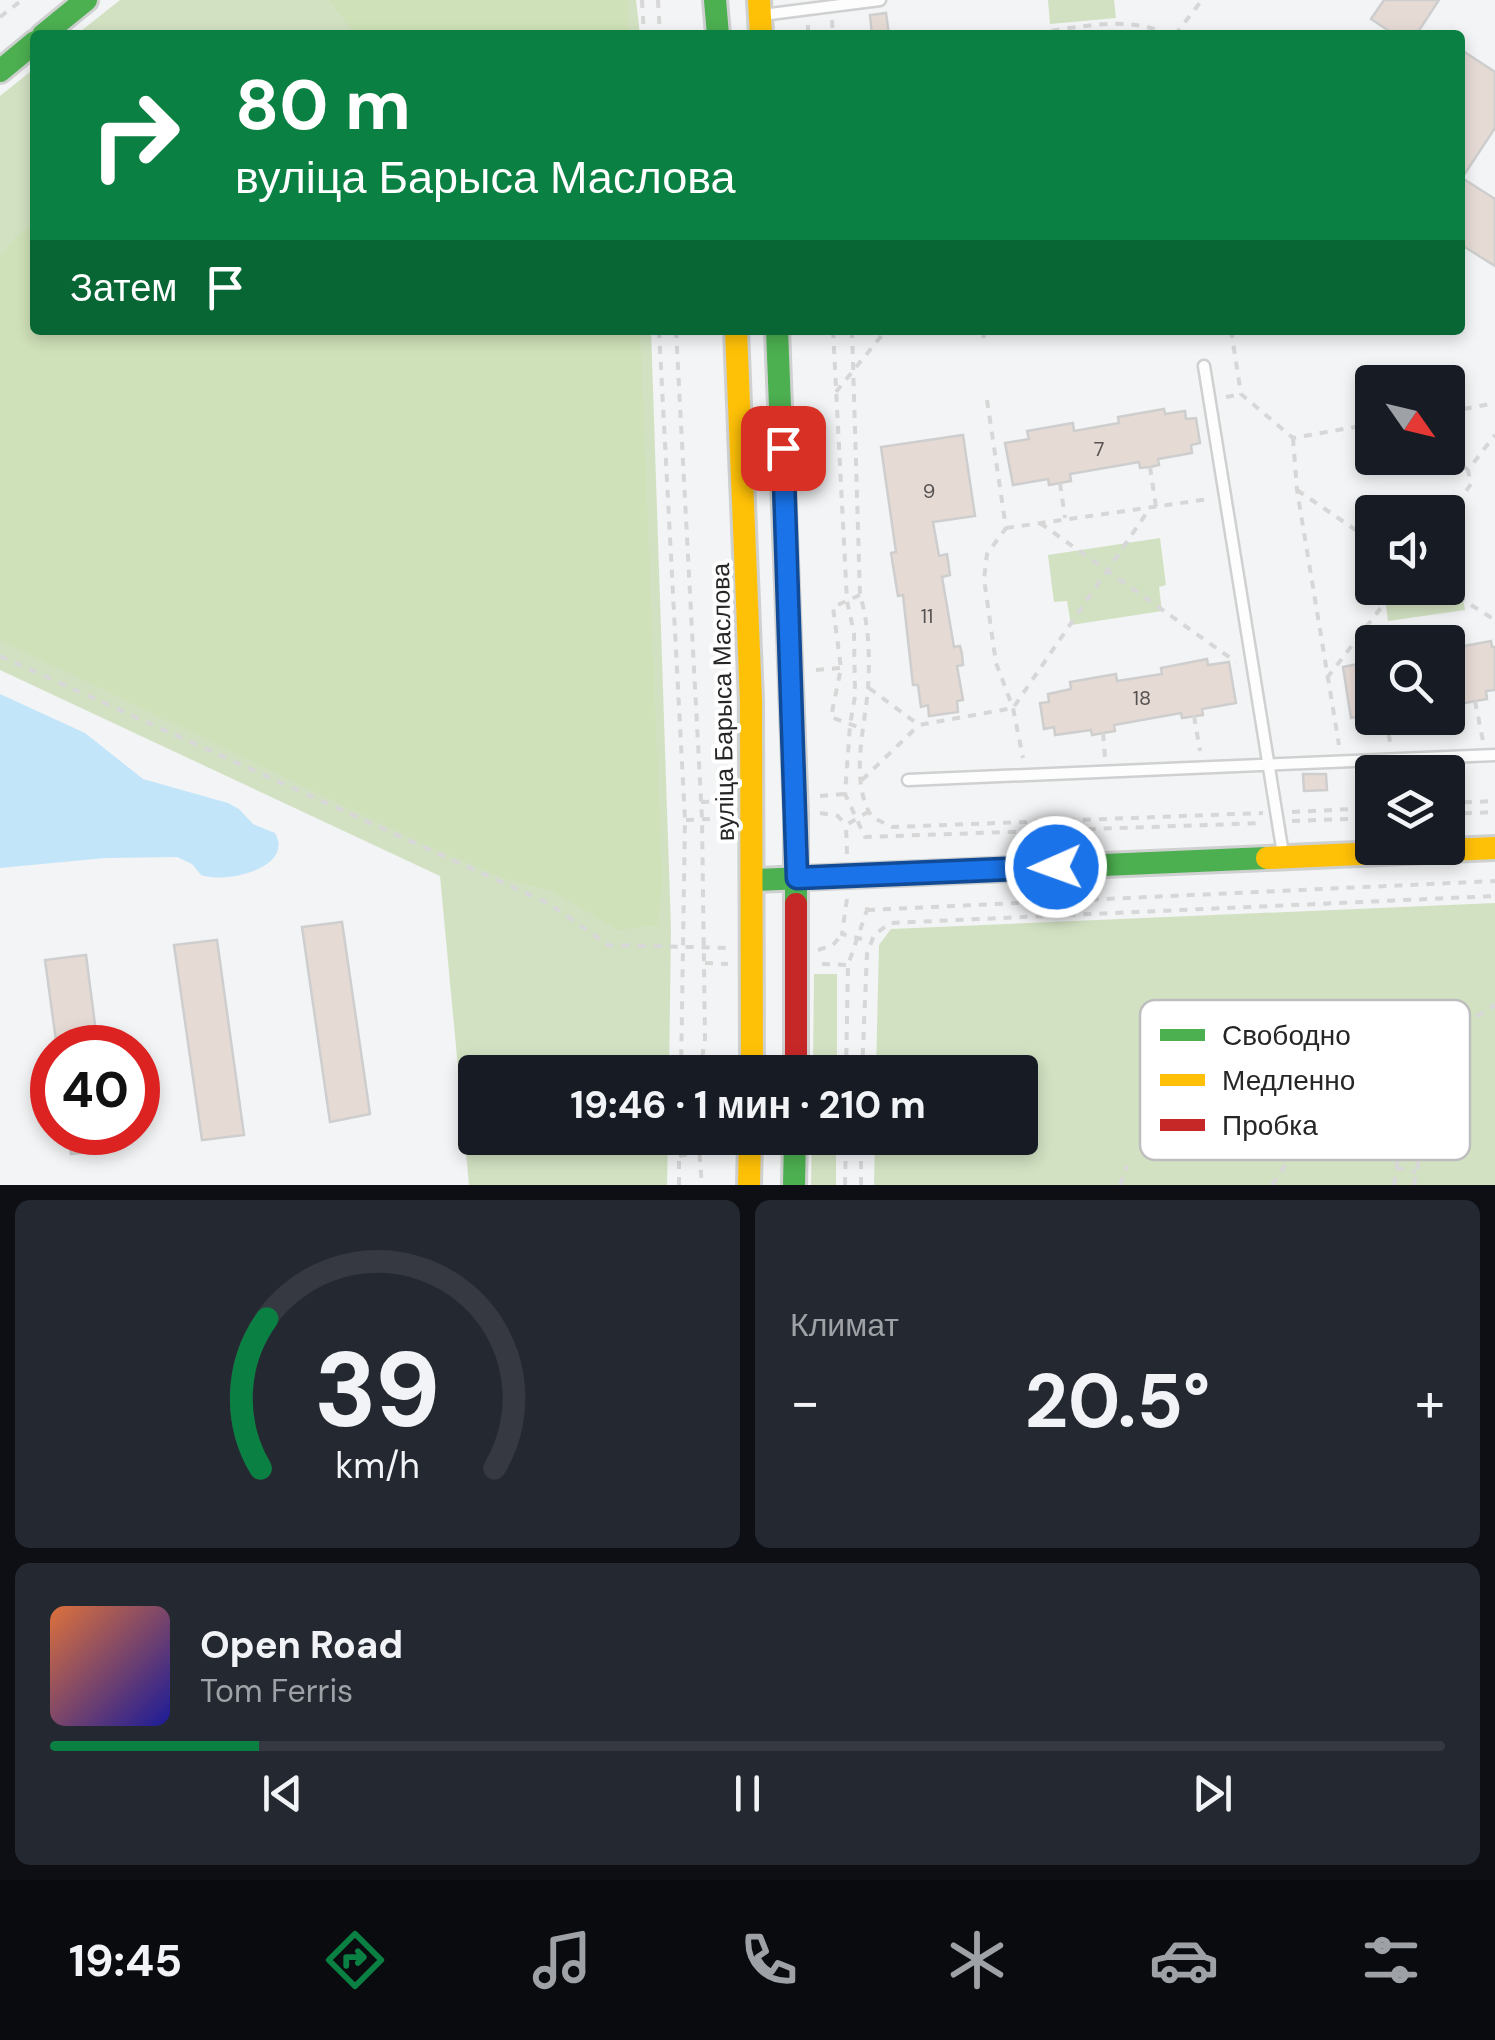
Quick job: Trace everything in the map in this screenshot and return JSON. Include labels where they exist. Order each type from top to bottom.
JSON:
[{"type":"main road","points":[[49,30],[86,0]]},
{"type":"main road","points":[[715,0],[718,30]]},
{"type":"main road","points":[[0,70],[30,46]]},
{"type":"main road","name":"вуліца Барыса Маслова","points":[[736,335],[745,493],[756,880],[752,1055]]},
{"type":"main road","points":[[777,335],[797,878],[796,1055]]},
{"type":"main road","points":[[756,880],[1495,848]]},
{"type":"main road","points":[[749,1185],[750,1155]]},
{"type":"main road","points":[[794,1185],[795,1155]]},
{"type":"lane","points":[[760,17],[880,0]]},
{"type":"lane","points":[[1204,366],[1284,859]]},
{"type":"lane","points":[[908,780],[1495,755]]},
{"type":"path","points":[[0,17],[22,0]]},
{"type":"path","points":[[642,0],[644,30]]},
{"type":"path","points":[[658,0],[660,30]]},
{"type":"path","points":[[1179,30],[1202,0]]},
{"type":"path","points":[[1067,30],[1132,23],[1157,30]]},
{"type":"path","points":[[659,335],[685,820],[680,1055]]},
{"type":"path","points":[[676,335],[702,819],[703,1055]]},
{"type":"path","points":[[833,335],[846,601],[854,632],[856,696],[845,794],[865,837],[1278,818],[1355,810]]},
{"type":"path","points":[[852,335],[860,595],[866,614],[868,688],[862,728],[862,780],[863,800],[872,817],[892,827],[1355,818]]},
{"type":"path","points":[[836,392],[882,335]]},
{"type":"path","points":[[983,335],[984,340]]},
{"type":"path","points":[[1232,335],[1241,394],[1293,438],[1297,490],[1339,748]]},
{"type":"path","points":[[987,400],[1006,528],[988,554],[984,579],[996,664],[1014,708],[1023,775]]},
{"type":"path","points":[[1465,409],[1495,404]]},
{"type":"path","points":[[1293,438],[1355,427]]},
{"type":"path","points":[[1468,470],[1495,435]]},
{"type":"path","points":[[862,780],[919,726],[1014,708],[1153,507],[1150,467]]},
{"type":"path","points":[[1463,495],[1471,484],[1465,468]]},
{"type":"path","points":[[1060,483],[1066,520]]},
{"type":"path","points":[[1297,490],[1355,529]]},
{"type":"path","points":[[1006,528],[1210,498]]},
{"type":"path","points":[[1040,523],[1236,662]]},
{"type":"path","points":[[860,595],[833,607],[842,668],[831,716],[862,728]]},
{"type":"path","points":[[1465,601],[1495,620]]},
{"type":"path","points":[[1327,678],[1383,605]]},
{"type":"path","points":[[0,656],[548,903],[608,945],[683,945]]},
{"type":"path","points":[[868,688],[919,726]]},
{"type":"path","points":[[1476,702],[1483,742]]},
{"type":"path","points":[[1194,716],[1200,754]]},
{"type":"path","points":[[1104,733],[1106,757]]},
{"type":"path","points":[[1389,735],[1391,746]]},
{"type":"path","points":[[1465,802],[1495,800]]},
{"type":"path","points":[[1465,813],[1495,812]]},
{"type":"path","points":[[846,1055],[848,965],[867,910],[1495,881]]},
{"type":"path","points":[[863,1055],[866,954],[874,935],[890,923],[1495,896]]},
{"type":"path","points":[[1470,1021],[1495,1005]]},
{"type":"path","points":[[678,1185],[679,1156],[684,1155]]},
{"type":"path","points":[[698,1155],[702,1185]]},
{"type":"path","points":[[845,1185],[846,1155]]},
{"type":"path","points":[[861,1185],[862,1155]]},
{"type":"path","points":[[1272,1185],[1289,1160]]},
{"type":"path","points":[[1394,1185],[1397,1160]]},
{"type":"path","points":[[1414,1185],[1418,1160]]},
{"type":"path","points":[[1120,1185],[1127,1166]]},
{"type":"path","points":[[1396,1168],[1416,1172]]},
{"type":"green space","points":[[120,0],[636,0],[639,30],[82,30]]},
{"type":"green space","points":[[329,0],[627,0],[628,30],[352,30]]},
{"type":"green space","points":[[1048,0],[1114,0],[1116,18],[1050,24]]},
{"type":"green space","points":[[30,72],[30,335],[651,335],[671,929],[669,1055],[458,1055],[458,1068],[440,876],[0,670],[0,96]]},
{"type":"green space","points":[[30,228],[30,335],[640,335],[662,882],[658,925],[618,930],[554,892],[506,879],[426,845],[0,640],[0,257],[17,235]]},
{"type":"green space","points":[[1160,538],[1166,585],[1159,587],[1162,611],[1071,625],[1067,601],[1054,602],[1048,555]]},
{"type":"green space","points":[[1464,605],[1465,610],[1388,621],[1386,606]]},
{"type":"green space","points":[[1495,903],[1495,1185],[874,1185],[875,1155],[1038,1155],[1038,1055],[876,1055],[879,945],[891,929]]},
{"type":"green space","points":[[814,974],[837,974],[837,1055],[813,1055]]},
{"type":"green space","points":[[466,1155],[668,1155],[667,1185],[469,1185]]},
{"type":"green space","points":[[812,1155],[836,1155],[836,1185],[811,1185]]},
{"type":"water","points":[[0,694],[85,733],[143,779],[239,809],[253,824],[275,833],[279,845],[275,856],[254,871],[226,877],[201,875],[192,864],[177,857],[105,858],[0,868]]},
{"type":"building","points":[[1384,0],[1439,0],[1419,30],[1388,30],[1371,19]]},
{"type":"building","points":[[886,13],[888,30],[872,30],[870,15]]},
{"type":"building","points":[[1465,52],[1495,72],[1495,128],[1465,173]]},
{"type":"building","points":[[1465,180],[1495,199],[1495,266],[1465,247]]},
{"type":"building","points":[[1164,409],[1165,414],[1185,411],[1186,419],[1196,418],[1200,443],[1191,445],[1192,453],[1158,459],[1159,465],[1150,467],[1140,468],[1139,462],[1070,474],[1071,481],[1049,485],[1048,479],[1013,485],[1005,443],[1029,439],[1027,431],[1073,423],[1074,431],[1119,423],[1118,417]]},
{"type":"building","points":[[963,435],[975,516],[933,522],[939,556],[947,554],[950,575],[942,577],[954,647],[960,646],[962,654],[963,665],[957,666],[963,700],[957,701],[958,712],[929,716],[928,705],[921,707],[918,685],[913,685],[903,595],[898,596],[891,553],[896,552],[881,447]]},
{"type":"building","points":[[1491,641],[1495,647],[1495,690],[1486,691],[1487,699],[1465,703],[1465,646]]},
{"type":"building","points":[[1207,659],[1208,665],[1229,662],[1236,703],[1202,709],[1203,715],[1182,718],[1181,713],[1114,725],[1115,731],[1092,735],[1091,730],[1055,735],[1054,727],[1044,729],[1040,703],[1049,702],[1048,694],[1071,689],[1070,682],[1116,674],[1117,681],[1162,674],[1161,668]]},
{"type":"building","points":[[1355,665],[1355,717],[1351,718],[1343,667]]},
{"type":"building","points":[[1303,774],[1326,774],[1327,790],[1304,791]]},
{"type":"building","points":[[342,922],[370,1114],[330,1122],[302,927]]},
{"type":"building","points":[[217,940],[244,1135],[202,1140],[174,945]]},
{"type":"building","points":[[86,955],[95,1025],[54,1025],[45,960]]},
{"type":"traffic: fast","points":[[49,30],[86,0]]},
{"type":"traffic: fast","points":[[715,0],[718,30]]},
{"type":"traffic: fast","points":[[0,71],[30,46]]},
{"type":"traffic: fast","points":[[777,335],[796,904]]},
{"type":"traffic: fast","points":[[755,880],[1267,858]]},
{"type":"traffic: fast","points":[[794,1185],[795,1155]]},
{"type":"traffic: slow","points":[[759,0],[761,30]]},
{"type":"traffic: slow","points":[[736,335],[751,701],[752,1055]]},
{"type":"traffic: slow","points":[[1267,858],[1495,848]]},
{"type":"traffic: slow","points":[[749,1185],[750,1155]]},
{"type":"traffic: jam","points":[[796,904],[796,1055]]},
{"type":"route","points":[[783,448],[797,878],[1056,867]]}]
